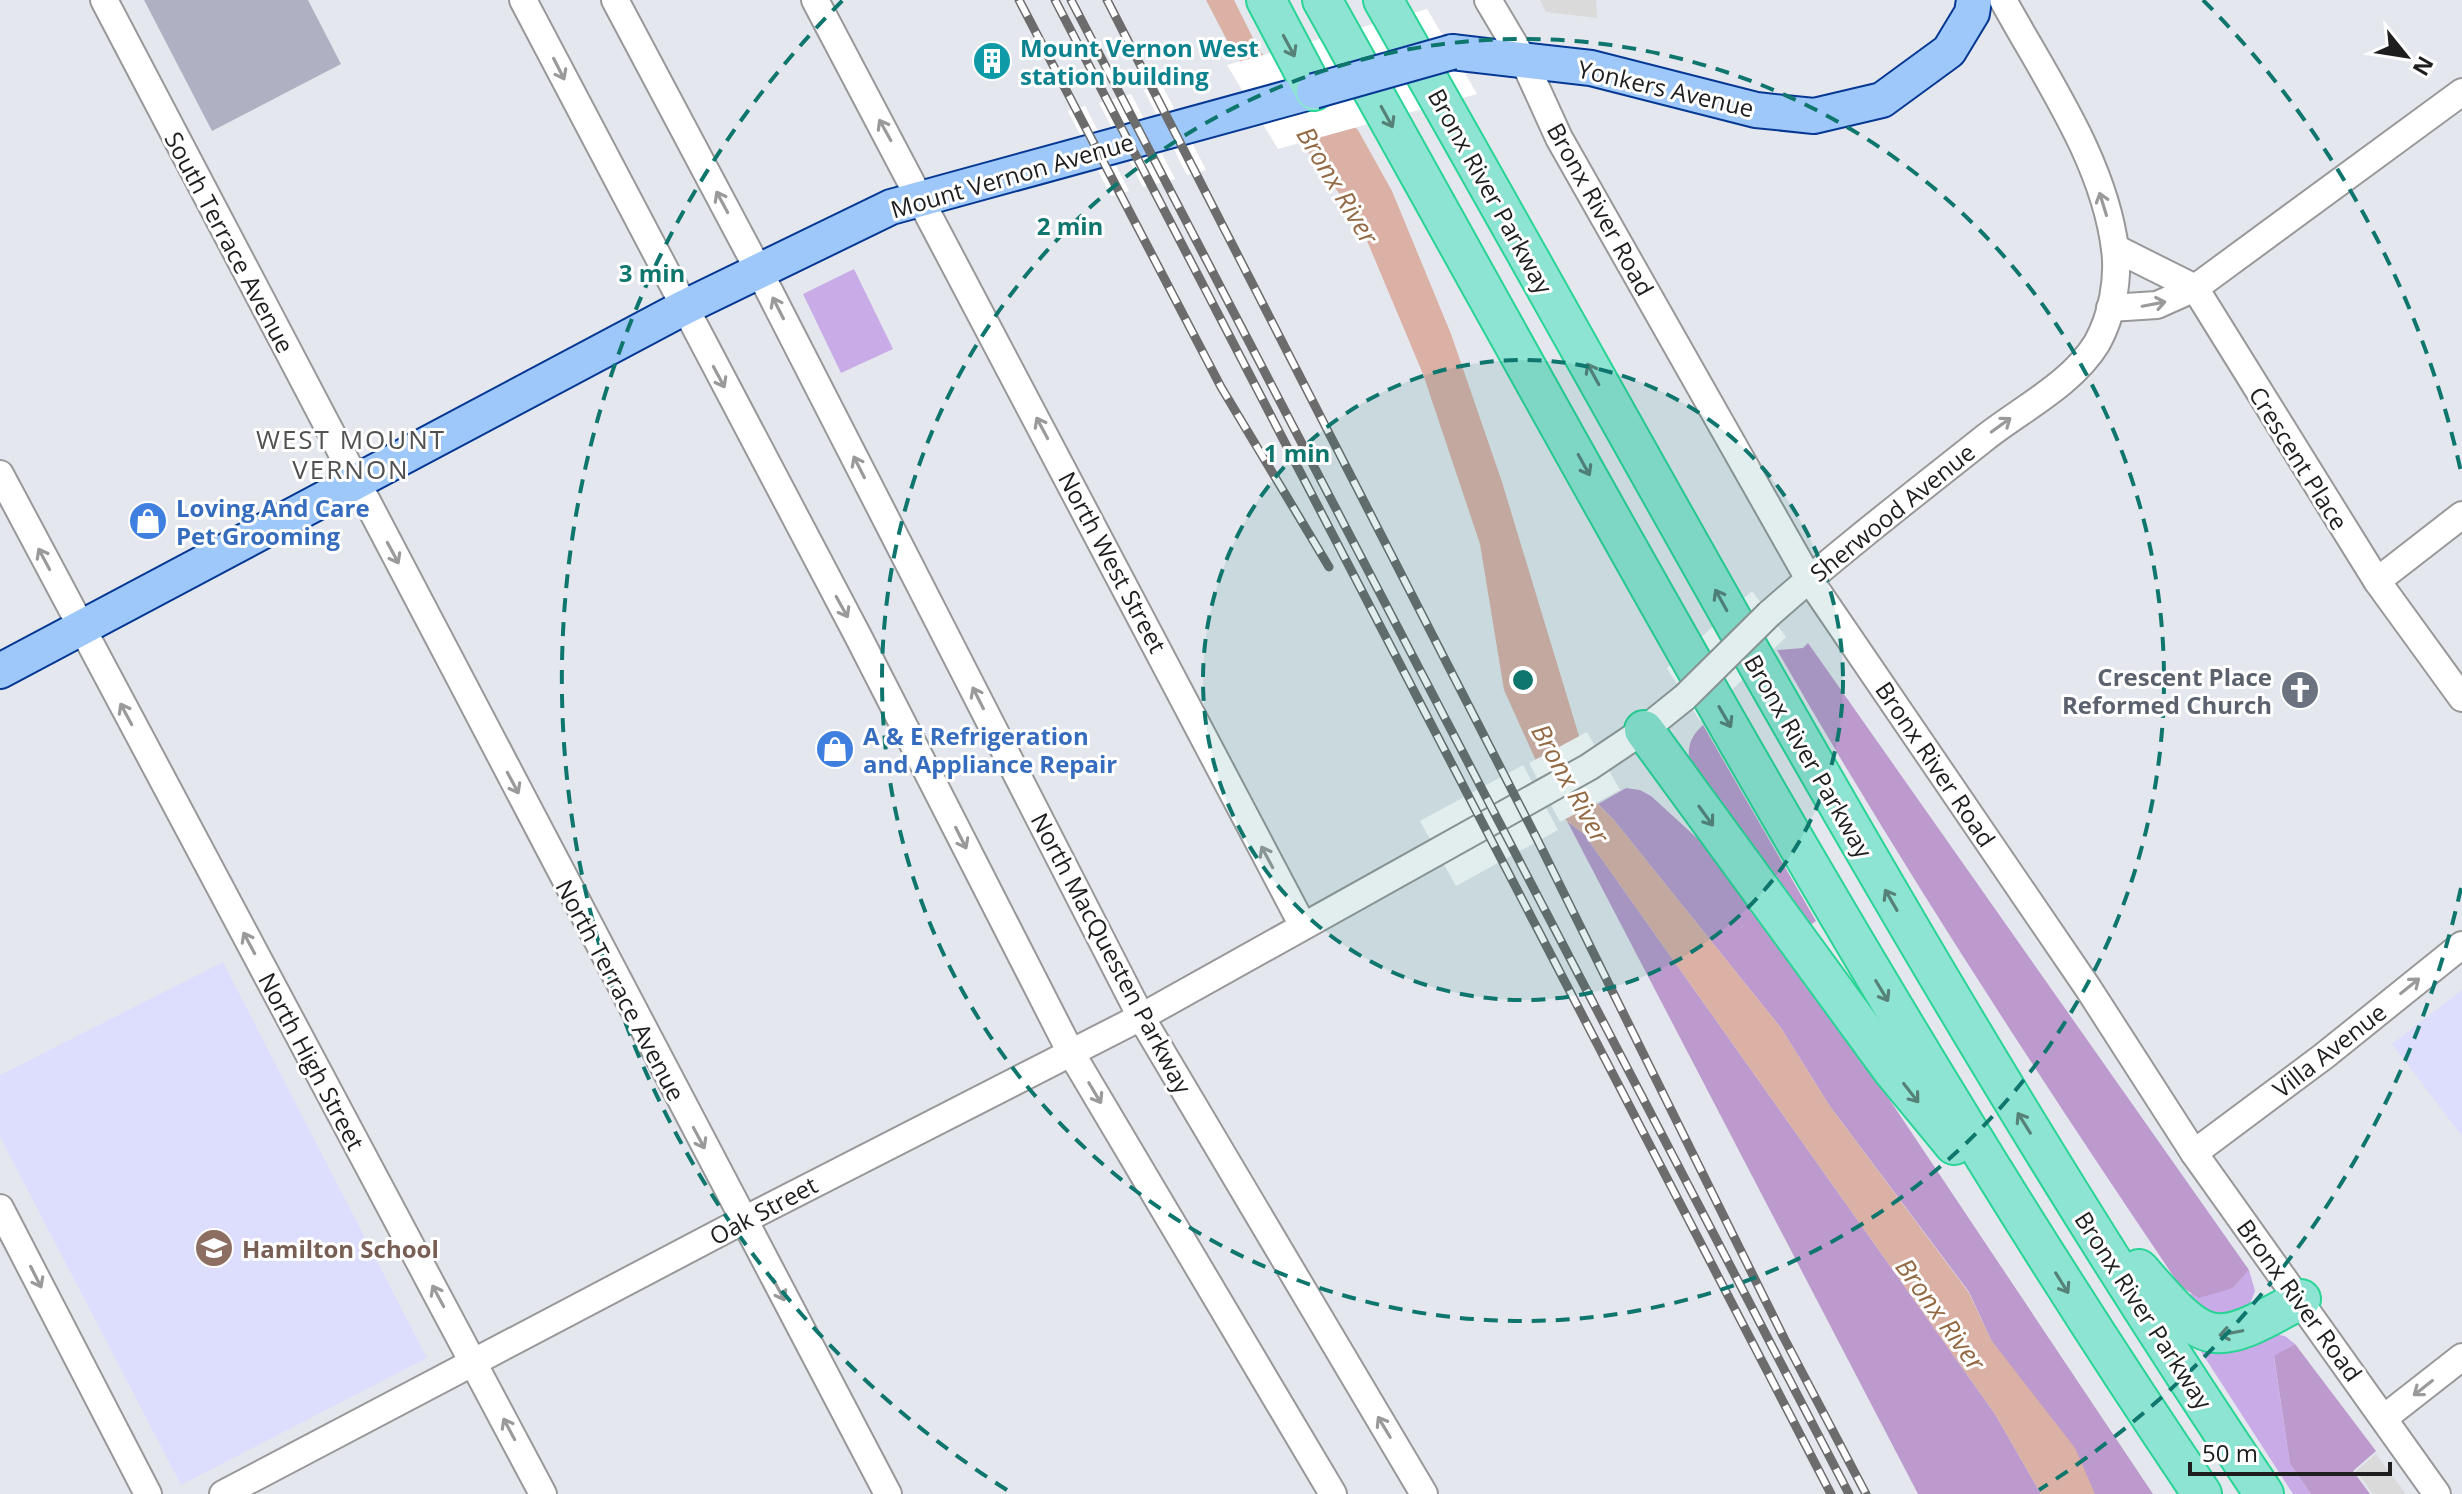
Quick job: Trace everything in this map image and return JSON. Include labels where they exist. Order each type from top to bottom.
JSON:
[{"type":"highway","points":[[1266,0],[1314,91]]},
{"type":"highway","points":[[1322,0],[1819,882],[2021,1217],[2202,1494]]},
{"type":"highway","name":"Bronx River Parkway","points":[[1383,0],[1890,898],[2054,1170],[2264,1494]]},
{"type":"highway","points":[[1644,730],[1893,1071],[1950,1141],[2021,1217]]},
{"type":"highway","points":[[2054,1170],[2179,1314],[2196,1328],[2215,1335],[2234,1334],[2301,1299]]},
{"type":"main road","name":"Yonkers Avenue","points":[[1314,91],[1452,52],[1591,68],[1756,110],[1814,116],[1882,100],[1949,51],[1972,13],[1974,0]]},
{"type":"main road","name":"Mount Vernon Avenue","points":[[0,671],[683,308],[891,207],[1314,91]]},
{"type":"street","name":"South Terrace Avenue","points":[[104,0],[356,484]]},
{"type":"street","points":[[523,0],[858,636],[1070,1051],[1333,1494]]},
{"type":"street","name":"North MacQuesten Parkway","points":[[615,0],[759,271],[1141,1017],[1424,1494]]},
{"type":"street","name":"North West Street","points":[[815,0],[1303,926]]},
{"type":"street","name":"Bronx River Road","points":[[1488,0],[1523,59],[1559,138],[1809,579],[2088,988],[2194,1153],[2301,1299],[2437,1494]]},
{"type":"street","points":[[2003,0],[2085,153],[2115,248],[2116,282],[2110,308],[2157,305],[2195,288],[2462,92]]},
{"type":"street","points":[[2115,248],[2195,288]]},
{"type":"street","name":"Crescent Place","points":[[2195,288],[2210,317],[2377,581],[2462,698]]},
{"type":"street","name":"Sherwood Avenue","points":[[1303,926],[1602,759],[1644,730],[1685,697],[1809,579],[1989,434],[2071,374],[2097,343],[2110,308]]},
{"type":"street","name":"North High Street","points":[[0,474],[543,1494]]},
{"type":"street","name":"North Terrace Avenue","points":[[356,484],[888,1494]]},
{"type":"street","points":[[2377,581],[2462,515]]},
{"type":"street","name":"Oak Street","points":[[223,1494],[475,1365],[742,1221],[1141,1017],[1303,926]]},
{"type":"street","name":"Villa Avenue","points":[[2194,1153],[2324,1056],[2462,945]]},
{"type":"street","points":[[0,1208],[148,1494]]},
{"type":"street","points":[[2384,1418],[2462,1357]]},
{"type":"shaded area","points":[[144,0],[308,0],[341,64],[212,131]]},
{"type":"shaded area","points":[[1540,0],[1596,0],[1597,18],[1546,12]]},
{"type":"shaded area","points":[[854,269],[893,349],[841,373],[803,294]]},
{"type":"shaded area","points":[[1808,643],[2249,1270],[2233,1288],[2199,1298],[2180,1286],[2076,1130],[1923,892],[1777,650],[1803,648]]},
{"type":"shaded area","points":[[1703,725],[1816,921],[1809,926],[1689,764],[1690,743]]},
{"type":"shaded area","points":[[1626,788],[1651,796],[1709,849],[1835,1018],[2153,1494],[2095,1494],[1991,1340],[1969,1292],[1829,1105],[1781,1028],[1598,804]]},
{"type":"shaded area","points":[[1567,821],[1584,834],[1995,1414],[2041,1494],[1918,1494]]},
{"type":"shaded area","name":"Hamilton School","points":[[223,962],[427,1358],[181,1485],[0,1137],[0,1075]]},
{"type":"shaded area","points":[[2462,990],[2462,1136],[2392,1044]]},
{"type":"shaded area","points":[[2249,1270],[2255,1291],[2247,1311],[2212,1320],[2180,1286],[2189,1294],[2233,1288]]},
{"type":"shaded area","points":[[2274,1334],[2285,1336],[2295,1344],[2274,1357],[2290,1464],[2311,1494],[2293,1494],[2200,1350],[2236,1350]]},
{"type":"shaded area","points":[[2295,1344],[2376,1451],[2353,1471],[2370,1494],[2311,1494],[2290,1464],[2274,1356]]},
{"type":"shaded area","points":[[2376,1454],[2406,1494],[2373,1494],[2356,1471]]},
{"type":"water","name":"Bronx River","points":[[1206,0],[1234,0],[1260,52],[1358,130],[1392,191],[1451,334],[1502,482],[1579,736],[1587,794],[1613,819],[1781,1028],[1829,1105],[1969,1293],[1991,1340],[2075,1448],[2095,1494],[2041,1494],[1995,1414],[1584,834],[1561,816],[1504,690],[1480,544],[1423,374],[1357,217],[1232,50]]},
{"type":"pier","points":[[1427,9],[1477,94],[1278,149],[1227,65]]},
{"type":"pier","points":[[1162,85],[1206,170],[1187,175],[1144,90]]},
{"type":"pier","points":[[1131,94],[1175,179],[1143,187],[1099,103]]},
{"type":"pier","points":[[1085,106],[1129,191],[1111,196],[1068,111]]},
{"type":"pier","points":[[1752,591],[1786,637],[1700,721],[1667,668]]},
{"type":"pier","points":[[1587,732],[1620,790],[1560,822],[1529,763]]},
{"type":"pier","points":[[1523,765],[1558,830],[1456,886],[1420,821]]},
{"type":"railway","points":[[1019,0],[1221,387],[1329,567]]},
{"type":"railway","points":[[1055,0],[1831,1494]]},
{"type":"railway","points":[[1071,0],[1849,1494]]},
{"type":"railway","points":[[1107,0],[1538,841],[1784,1338],[1866,1494]]},
{"type":"place","name":"Mount Vernon West station building","points":[[992,61]]},
{"type":"place","name":"Loving And Care Pet Grooming","points":[[148,521]]},
{"type":"place","name":"Crescent Place Reformed Church","points":[[2300,690]]},
{"type":"place","name":"A & E Refrigeration and Appliance Repair","points":[[835,749]]},
{"type":"place","name":"Hamilton School","points":[[214,1248]]},
{"type":"district","name":"WEST MOUNT VERNON","points":[[351,454]]}]
